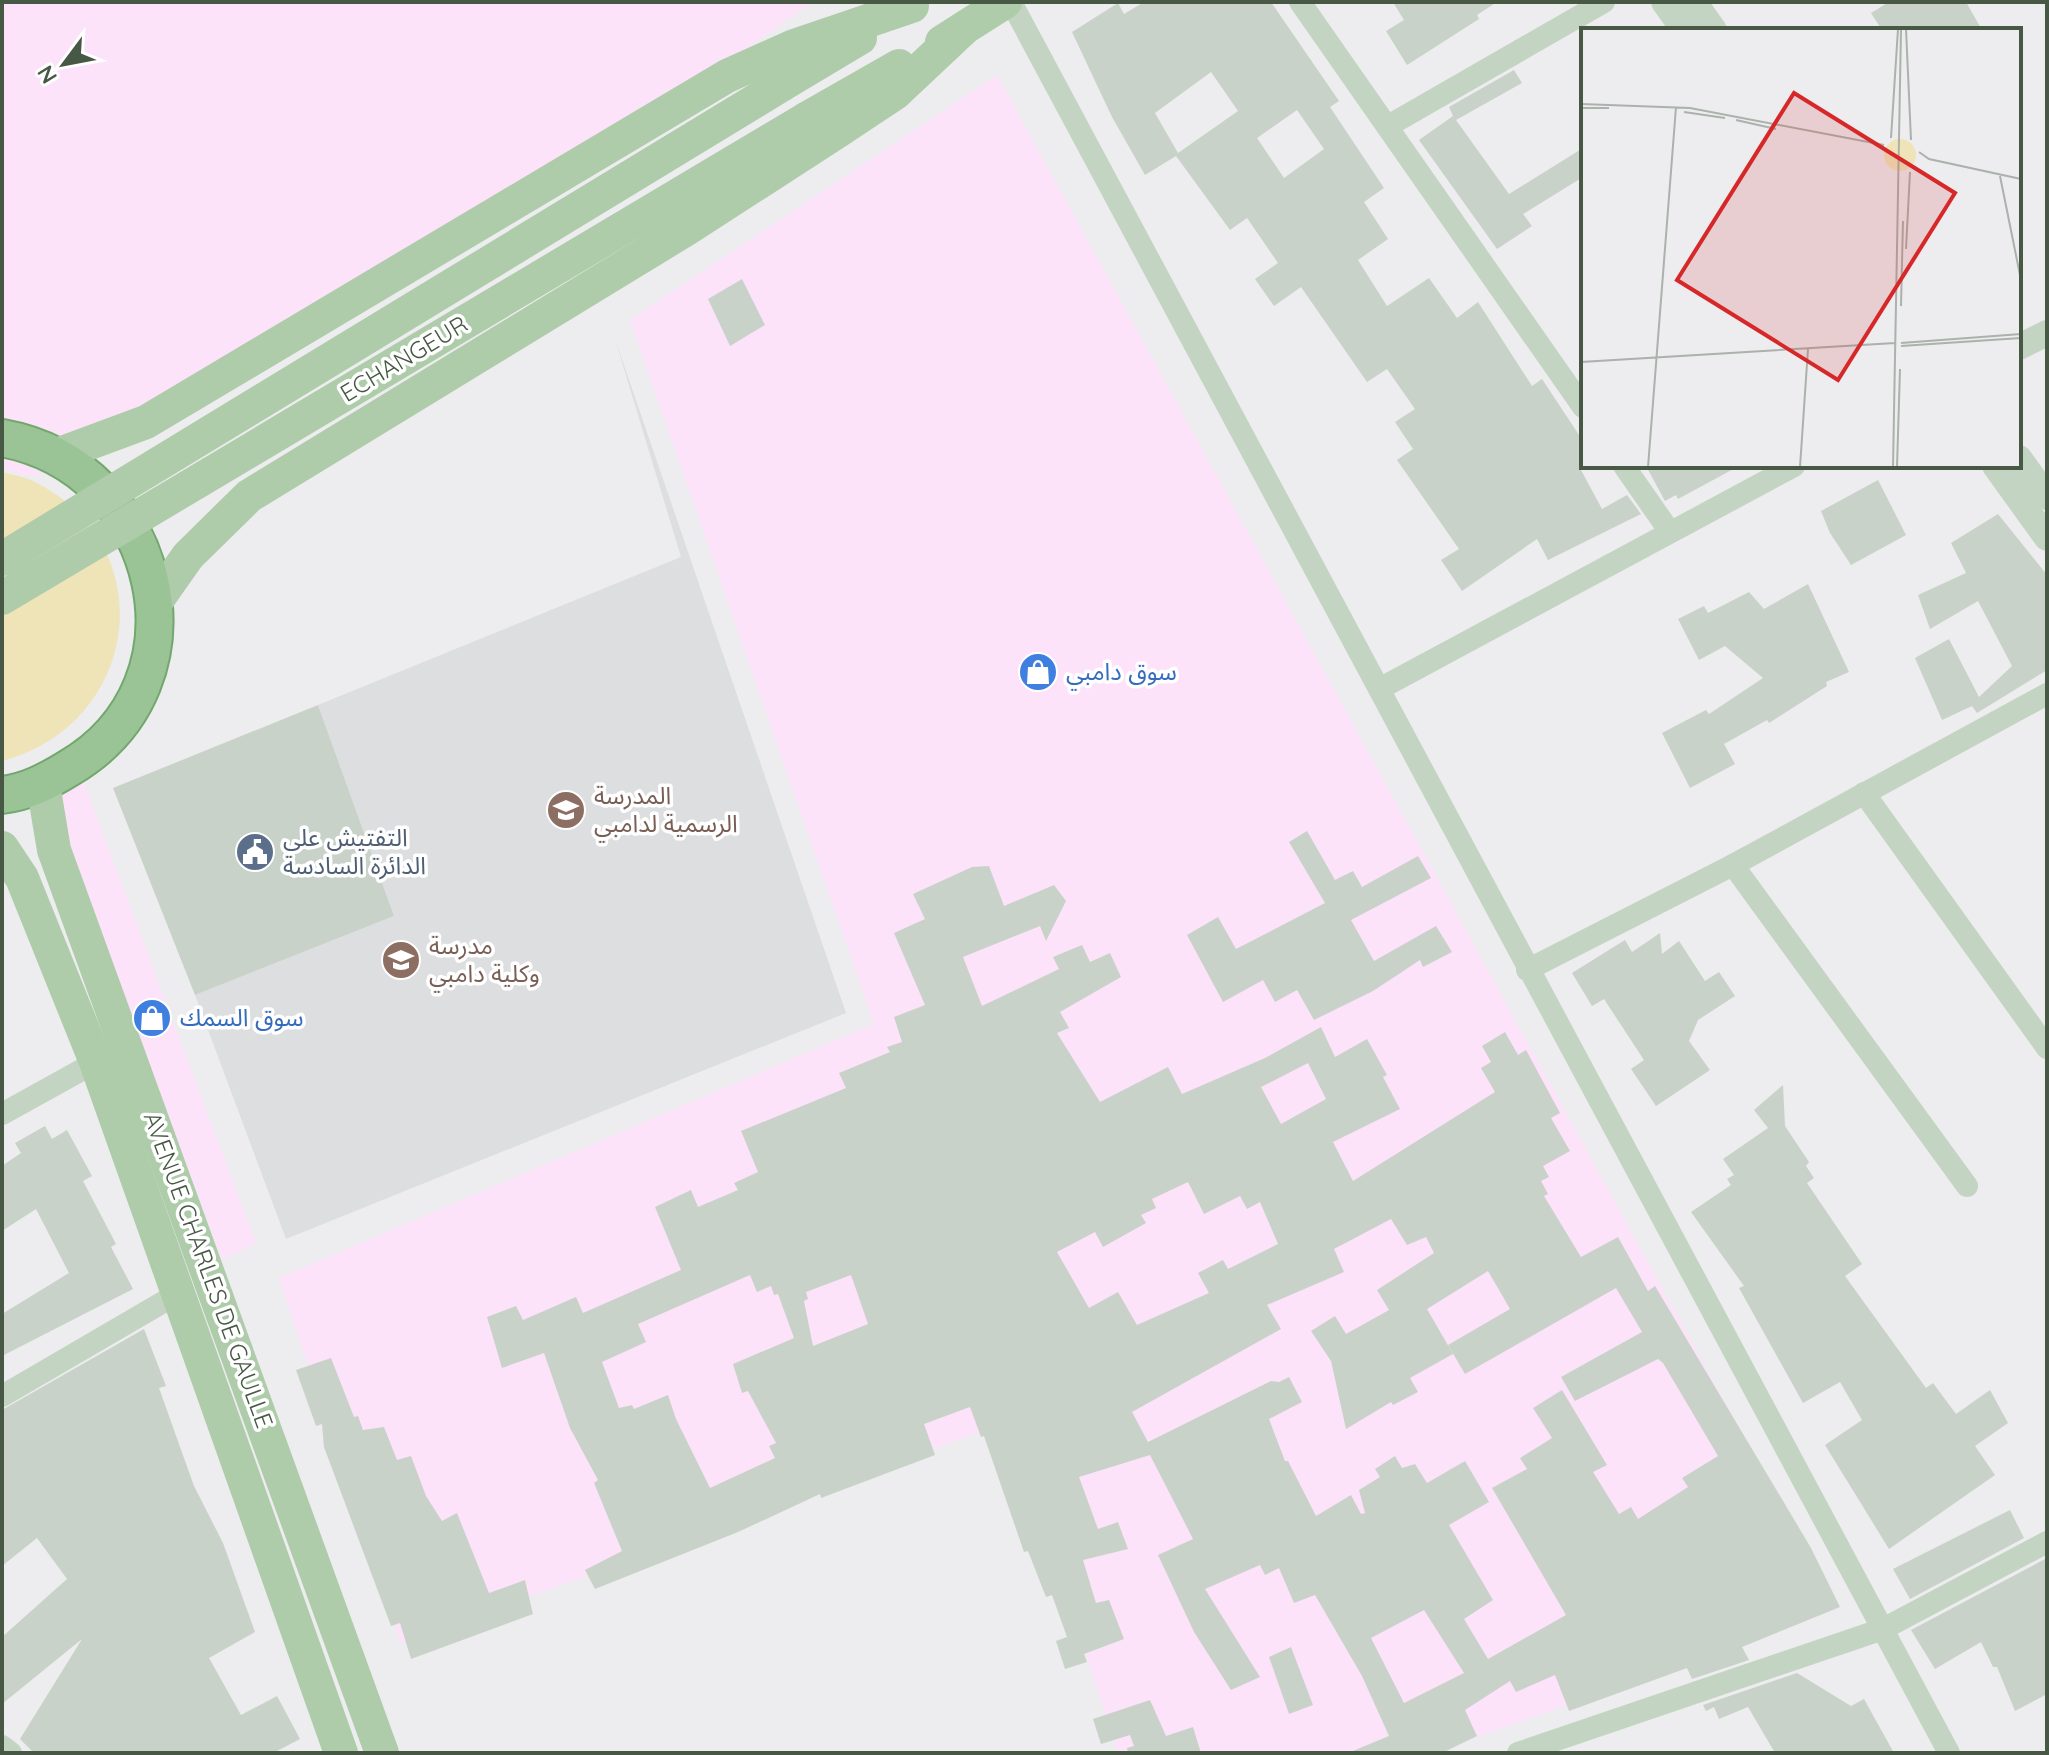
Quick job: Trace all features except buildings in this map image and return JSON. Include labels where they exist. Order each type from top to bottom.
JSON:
[{"type":"highway","points":[[2,438],[57,455],[85,473],[109,495],[129,522],[147,561],[155,603],[150,660],[128,712],[91,755],[43,784],[2,795]]},
{"type":"main road","points":[[155,603],[188,556],[249,496],[688,228],[838,131],[895,93],[962,30],[1008,2]]},
{"type":"main road","points":[[2,559],[915,4]]},
{"type":"main road","points":[[57,455],[146,422],[727,76],[794,46],[915,4]]},
{"type":"main road","name":"ECHANGEUR","points":[[2,598],[806,119],[962,30]]},
{"type":"main road","name":"AVENUE CHARLES DE GAULLE","points":[[43,784],[54,850],[382,1753]]},
{"type":"main road","name":"AVENUE CHARLES DE GAULLE","points":[[2,848],[22,878],[96,1062],[341,1753]]},
{"type":"main road","points":[[123,1140],[155,1126]]},
{"type":"main road","points":[[281,1582],[317,1570]]},
{"type":"street","points":[[1008,2],[1381,688],[1527,970],[1949,1753]]},
{"type":"street","points":[[1300,2],[1581,404]]},
{"type":"street","points":[[1388,126],[1604,2]]},
{"type":"street","points":[[1664,2],[1683,28]]},
{"type":"street","points":[[1694,2],[1713,28]]},
{"type":"street","points":[[2021,346],[2047,333]]},
{"type":"street","points":[[2021,461],[2047,497]]},
{"type":"street","points":[[1625,468],[1670,532]]},
{"type":"street","points":[[1381,688],[1790,468]]},
{"type":"street","points":[[1996,468],[2047,538]]},
{"type":"street","points":[[1527,970],[1733,865],[2047,694]]},
{"type":"street","points":[[1864,793],[2047,1048]]},
{"type":"street","points":[[1733,865],[1967,1186]]},
{"type":"street","points":[[2,1114],[96,1062]]},
{"type":"street","points":[[2,1396],[177,1294]]},
{"type":"street","points":[[1518,1753],[1883,1629],[2047,1542]]},
{"type":"street","points":[[2,1746],[11,1753]]},
{"type":"shaded area","points":[[2,2],[813,2],[684,92],[50,473],[27,476],[2,468]]},
{"type":"shaded area","name":"سوق دامبي","points":[[997,75],[1838,1609],[1432,1753],[1118,1753],[1010,1421],[401,1644],[279,1278],[874,1024],[630,320]]},
{"type":"shaded area","name":"المدرسة الرسمية لدامبي","points":[[615,339],[846,1013],[286,1239],[195,995],[394,916],[318,705],[681,557]]},
{"type":"shaded area","points":[[2,472],[37,483],[78,512],[104,549],[118,590],[118,633],[107,675],[83,712],[48,741],[2,761]]},
{"type":"shaded area","name":"سوق السمك","points":[[79,770],[256,1243],[222,1260],[48,793]]},
{"type":"place","name":"سوق دامبي","points":[[1038,672]]},
{"type":"place","name":"المدرسة الرسمية لدامبي","points":[[566,810]]},
{"type":"place","name":"التفتيش على الدائرة السادسة","points":[[255,852]]},
{"type":"place","name":"مدرسة وكلية دامبي","points":[[401,960]]},
{"type":"place","name":"سوق السمك","points":[[152,1018]]}]
